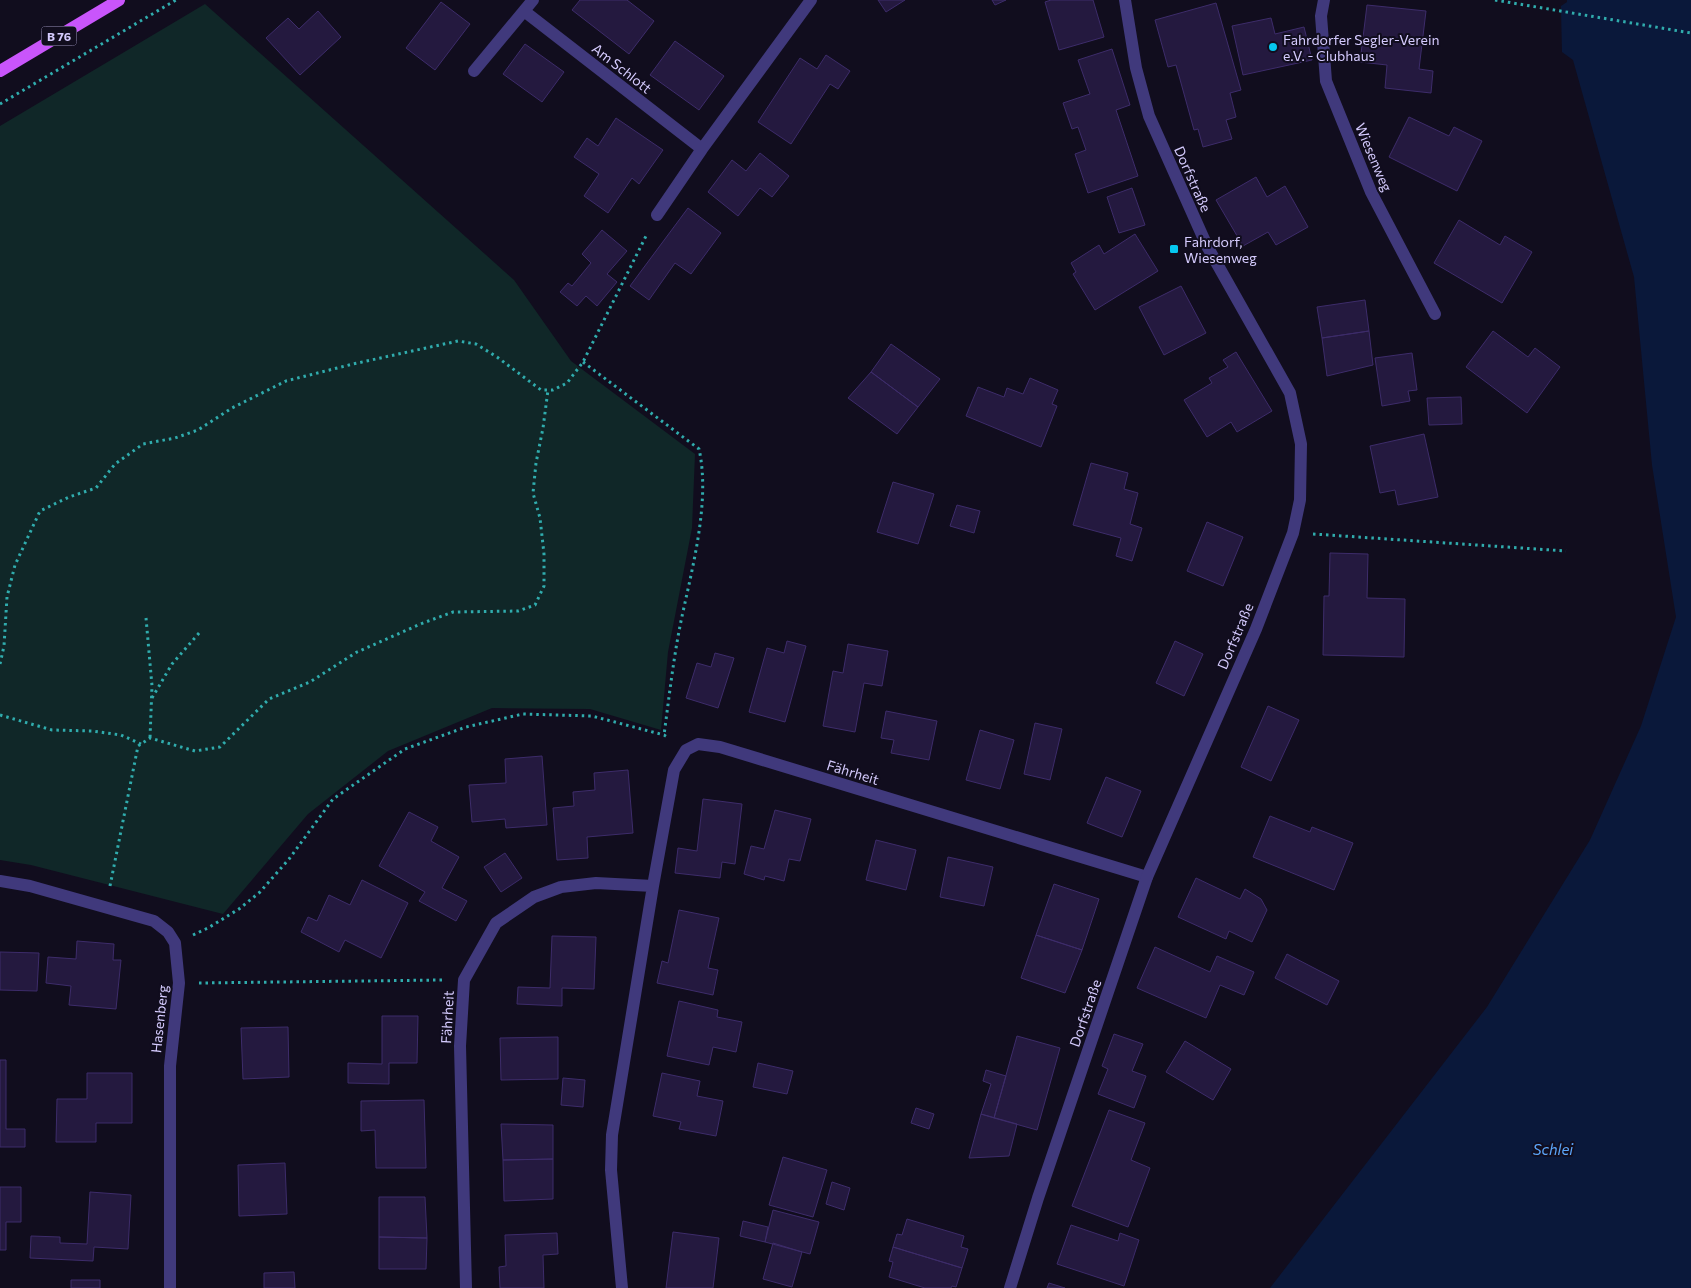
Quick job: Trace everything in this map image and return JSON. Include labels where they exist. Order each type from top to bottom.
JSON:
[{"type":"main road","name":"B 76","points":[[0,72],[119,0]]},
{"type":"street","points":[[474,71],[533,0]]},
{"type":"street","points":[[657,215],[702,149],[810,0]]},
{"type":"street","name":"Dorfstraße","points":[[1010,1288],[1038,1198],[1147,877],[1256,629],[1293,533],[1300,500],[1301,444],[1290,393],[1206,246],[1149,116],[1136,68],[1125,0]]},
{"type":"street","name":"Wiesenweg","points":[[1324,0],[1321,16],[1326,80],[1371,192],[1435,314]]},
{"type":"street","name":"Am Schlott","points":[[524,11],[702,149]]},
{"type":"street","name":"Fährheit","points":[[686,750],[698,744],[720,747],[1147,877]]},
{"type":"street","points":[[622,1288],[611,1170],[612,1135],[674,770],[686,750]]},
{"type":"street","points":[[0,880],[106,906],[154,921],[168,932],[175,943]]},
{"type":"street","name":"Fährheit","points":[[466,1288],[460,1046],[464,980],[496,924],[534,897],[560,887],[596,882],[653,886]]},
{"type":"street","name":"Hasenberg","points":[[170,1288],[170,1066],[178,983],[175,943]]},
{"type":"path","points":[[0,104],[176,0]]},
{"type":"path","points":[[1495,0],[1691,33]]},
{"type":"path","points":[[0,664],[4,646],[7,597],[15,564],[40,511],[68,497],[96,488],[115,464],[144,444],[175,438],[198,430],[232,408],[286,381],[353,364],[458,341],[476,344],[497,356],[542,390],[552,390],[567,383],[583,362],[657,215]]},
{"type":"path","points":[[583,362],[700,449],[703,467],[701,510],[674,663],[664,735]]},
{"type":"path","points":[[106,906],[138,746],[150,738],[195,751],[220,747],[270,700],[310,682],[357,652],[423,622],[453,612],[518,611],[535,605],[544,586],[544,554],[540,518],[533,493],[548,390]]},
{"type":"path","points":[[1293,533],[1566,551]]},
{"type":"path","points":[[146,618],[152,686],[150,738]]},
{"type":"path","points":[[151,700],[172,664],[200,632]]},
{"type":"path","points":[[175,943],[208,928],[239,909],[260,892],[289,859],[333,800],[406,749],[466,727],[523,714],[592,716],[664,735],[686,750]]},
{"type":"path","points":[[0,715],[52,730],[92,731],[121,735],[141,744]]},
{"type":"path","points":[[178,983],[464,980]]},
{"type":"green space","points":[[205,4],[514,280],[571,361],[695,454],[692,528],[668,652],[661,730],[590,709],[492,708],[388,751],[308,814],[223,914],[31,865],[0,860],[0,126]]},
{"type":"water","name":"Schlei","points":[[1567,0],[1691,0],[1691,1288],[1270,1288],[1487,1007],[1590,840],[1641,726],[1676,617],[1652,465],[1634,277],[1573,60],[1562,52],[1561,6]]},
{"type":"building","points":[[580,0],[627,0],[654,21],[629,54],[572,10]]},
{"type":"building","points":[[878,0],[905,0],[886,12]]},
{"type":"building","points":[[992,0],[1006,0],[995,5]]},
{"type":"building","points":[[1051,0],[1093,0],[1104,37],[1059,50],[1045,2]]},
{"type":"building","points":[[441,2],[470,24],[435,70],[406,48]]},
{"type":"building","points":[[1216,3],[1241,90],[1230,93],[1236,117],[1226,120],[1232,139],[1203,147],[1198,129],[1194,130],[1176,65],[1168,67],[1155,20]]},
{"type":"building","points":[[1367,5],[1426,11],[1419,69],[1433,71],[1431,93],[1385,88],[1387,65],[1360,62]]},
{"type":"building","points":[[318,11],[341,37],[300,75],[266,38],[288,18],[299,29]]},
{"type":"building","name":"Fahrdorfer Segler-Verein e.V. - Clubhaus","points":[[1271,18],[1275,34],[1304,27],[1312,60],[1243,75],[1232,26]]},
{"type":"building","points":[[675,41],[724,76],[699,110],[650,75]]},
{"type":"building","points":[[525,44],[564,72],[542,102],[503,74]]},
{"type":"building","points":[[1112,49],[1130,105],[1116,110],[1138,176],[1088,193],[1075,154],[1086,150],[1078,127],[1072,129],[1063,103],[1090,94],[1078,60]]},
{"type":"building","points":[[826,55],[850,71],[838,89],[830,84],[791,144],[758,122],[800,58],[817,69]]},
{"type":"building","points":[[1409,117],[1449,136],[1454,127],[1482,141],[1457,191],[1389,157]]},
{"type":"building","points":[[616,118],[663,150],[639,184],[632,178],[608,213],[584,196],[599,174],[574,157],[587,138],[598,146]]},
{"type":"building","points":[[760,153],[789,176],[772,197],[760,188],[738,216],[708,192],[732,160],[746,171]]},
{"type":"building","points":[[1256,177],[1267,197],[1285,186],[1308,227],[1276,245],[1268,232],[1243,246],[1216,200]]},
{"type":"building","points":[[1132,188],[1145,225],[1119,233],[1107,197]]},
{"type":"building","points":[[688,208],[721,233],[691,274],[675,263],[649,300],[630,286]]},
{"type":"building","points":[[1459,220],[1500,245],[1505,236],[1532,252],[1502,303],[1434,263]]},
{"type":"building","points":[[602,230],[627,251],[607,274],[617,282],[597,306],[586,296],[577,306],[560,292],[568,283],[572,286],[591,263],[582,254]]},
{"type":"building","points":[[1135,234],[1158,271],[1095,310],[1073,274],[1076,272],[1071,263],[1099,245],[1104,254]]},
{"type":"building","points":[[1181,286],[1206,333],[1164,355],[1139,307]]},
{"type":"building","points":[[1365,300],[1369,331],[1322,338],[1317,307]]},
{"type":"building","points":[[1369,331],[1373,365],[1327,376],[1322,338]]},
{"type":"building","points":[[1493,331],[1528,357],[1535,348],[1560,367],[1527,413],[1466,367]]},
{"type":"building","points":[[891,344],[940,379],[918,407],[871,372]]},
{"type":"building","points":[[1236,352],[1272,411],[1237,432],[1231,422],[1207,437],[1184,400],[1212,383],[1209,378],[1228,367],[1223,360]]},
{"type":"building","points":[[1412,353],[1417,390],[1408,391],[1410,401],[1382,406],[1375,358]]},
{"type":"building","points":[[871,372],[918,407],[897,434],[848,398]]},
{"type":"building","points":[[1030,378],[1058,390],[1052,404],[1057,406],[1041,447],[966,416],[978,387],[1004,397],[1007,388],[1023,394]]},
{"type":"building","points":[[1461,397],[1462,424],[1429,425],[1427,398]]},
{"type":"building","points":[[1424,434],[1438,497],[1398,505],[1395,490],[1380,493],[1370,446]]},
{"type":"building","points":[[1091,463],[1128,473],[1124,489],[1138,493],[1130,524],[1142,528],[1132,561],[1116,556],[1121,538],[1073,525]]},
{"type":"building","points":[[893,482],[934,494],[918,544],[877,532]]},
{"type":"building","points":[[957,505],[980,511],[974,533],[950,526]]},
{"type":"building","points":[[1207,522],[1243,537],[1223,586],[1187,571]]},
{"type":"building","points":[[1330,553],[1368,554],[1367,598],[1405,599],[1404,657],[1323,655],[1324,596],[1329,596]]},
{"type":"building","points":[[787,641],[806,646],[785,722],[749,712],[767,648],[784,653]]},
{"type":"building","points":[[1175,641],[1203,654],[1184,696],[1156,683]]},
{"type":"building","points":[[848,644],[888,651],[882,686],[864,683],[855,732],[823,726],[833,671],[843,673]]},
{"type":"building","points":[[715,653],[734,658],[718,708],[686,698],[697,663],[711,667]]},
{"type":"building","points":[[1268,706],[1299,720],[1271,781],[1241,767]]},
{"type":"building","points":[[886,711],[937,721],[929,760],[891,753],[894,740],[881,738]]},
{"type":"building","points":[[1035,723],[1062,729],[1050,780],[1024,774]]},
{"type":"building","points":[[980,730],[1014,740],[1000,789],[966,780]]},
{"type":"building","points":[[542,756],[547,825],[506,828],[505,819],[472,822],[469,785],[506,783],[505,759]]},
{"type":"building","points":[[628,770],[633,833],[587,837],[588,858],[557,860],[553,808],[574,806],[573,792],[595,790],[594,773]]},
{"type":"building","points":[[1106,777],[1141,791],[1122,837],[1087,823]]},
{"type":"building","points":[[703,799],[742,804],[735,864],[722,862],[720,878],[675,873],[678,848],[697,851]]},
{"type":"building","points":[[775,810],[811,819],[800,861],[789,859],[784,881],[765,876],[764,880],[744,874],[751,846],[764,849]]},
{"type":"building","points":[[409,812],[438,827],[431,841],[459,857],[442,888],[467,901],[456,921],[419,901],[425,892],[379,866]]},
{"type":"building","points":[[1270,816],[1310,832],[1312,827],[1353,843],[1334,890],[1253,857]]},
{"type":"building","points":[[876,840],[916,850],[906,890],[866,880]]},
{"type":"building","points":[[505,853],[522,878],[501,892],[484,867]]},
{"type":"building","points":[[948,857],[993,867],[984,906],[940,897]]},
{"type":"building","points":[[1196,878],[1240,899],[1245,889],[1261,899],[1267,910],[1252,942],[1229,931],[1226,939],[1178,917]]},
{"type":"building","points":[[362,880],[408,903],[381,958],[345,940],[339,952],[301,932],[308,917],[317,921],[329,895],[350,905]]},
{"type":"building","points":[[1054,884],[1099,899],[1082,950],[1036,935]]},
{"type":"building","points":[[679,910],[719,918],[708,968],[718,970],[713,995],[657,983],[662,961],[668,963]]},
{"type":"building","points":[[1036,935],[1082,950],[1065,993],[1021,978]]},
{"type":"building","points":[[552,936],[596,937],[594,989],[562,988],[562,1006],[517,1004],[518,987],[550,988]]},
{"type":"building","points":[[77,941],[114,944],[113,960],[121,960],[116,1009],[69,1005],[71,986],[46,983],[48,957],[76,959]]},
{"type":"building","points":[[1155,947],[1210,972],[1217,956],[1254,972],[1244,995],[1220,985],[1206,1018],[1137,988]]},
{"type":"building","points":[[0,952],[39,953],[37,991],[0,990]]},
{"type":"building","points":[[1287,954],[1339,981],[1327,1005],[1275,978]]},
{"type":"building","points":[[679,1001],[718,1010],[717,1017],[742,1022],[736,1052],[713,1047],[709,1065],[667,1056]]},
{"type":"building","points":[[382,1016],[418,1016],[417,1063],[389,1063],[389,1084],[348,1083],[348,1063],[382,1064]]},
{"type":"building","points":[[288,1027],[289,1077],[243,1079],[241,1028]]},
{"type":"building","points":[[1114,1034],[1143,1044],[1132,1071],[1146,1076],[1134,1108],[1098,1094],[1108,1069],[1102,1066]]},
{"type":"building","points":[[1017,1036],[1060,1048],[1037,1130],[994,1118]]},
{"type":"building","points":[[558,1037],[558,1079],[501,1080],[500,1038]]},
{"type":"building","points":[[1185,1041],[1231,1069],[1213,1100],[1166,1072]]},
{"type":"building","points":[[0,1060],[6,1060],[6,1129],[25,1129],[25,1147],[0,1147]]},
{"type":"building","points":[[758,1063],[793,1071],[787,1094],[753,1087]]},
{"type":"building","points":[[986,1070],[1006,1076],[994,1118],[981,1114],[991,1084],[983,1081]]},
{"type":"building","points":[[87,1073],[132,1073],[132,1123],[96,1123],[96,1142],[56,1142],[57,1099],[87,1099]]},
{"type":"building","points":[[662,1073],[700,1081],[697,1096],[723,1101],[716,1136],[679,1129],[681,1122],[653,1116]]},
{"type":"building","points":[[563,1078],[585,1080],[583,1107],[561,1105]]},
{"type":"building","points":[[424,1100],[426,1168],[376,1168],[375,1130],[361,1131],[361,1101]]},
{"type":"building","points":[[916,1108],[934,1114],[929,1129],[911,1123]]},
{"type":"building","points":[[1109,1110],[1145,1123],[1131,1160],[1150,1168],[1128,1227],[1072,1206]]},
{"type":"building","points":[[981,1114],[1017,1124],[1009,1156],[969,1158]]},
{"type":"building","points":[[501,1124],[553,1125],[553,1159],[503,1160]]},
{"type":"building","points":[[783,1157],[827,1170],[813,1217],[769,1205]]},
{"type":"building","points":[[553,1159],[553,1199],[504,1201],[503,1160]]},
{"type":"building","points":[[285,1163],[287,1214],[239,1216],[238,1165]]},
{"type":"building","points":[[832,1182],[850,1188],[844,1210],[826,1204]]},
{"type":"building","points":[[0,1187],[21,1187],[21,1222],[6,1222],[6,1250],[0,1250]]},
{"type":"building","points":[[90,1192],[131,1195],[128,1249],[94,1247],[93,1261],[30,1258],[31,1236],[60,1237],[60,1243],[87,1244]]},
{"type":"building","points":[[379,1197],[425,1197],[427,1238],[379,1237]]},
{"type":"building","points":[[773,1210],[819,1222],[810,1254],[765,1242]]},
{"type":"building","points":[[907,1219],[964,1236],[961,1247],[968,1249],[962,1268],[893,1247],[897,1234],[902,1235]]},
{"type":"building","points":[[743,1221],[768,1227],[765,1242],[740,1236]]},
{"type":"building","points":[[1071,1225],[1118,1241],[1120,1233],[1139,1240],[1124,1286],[1057,1264]]},
{"type":"building","points":[[673,1232],[719,1238],[713,1288],[666,1288]]},
{"type":"building","points":[[557,1233],[558,1254],[543,1255],[544,1288],[500,1288],[499,1267],[506,1266],[505,1235]]},
{"type":"building","points":[[379,1237],[427,1238],[426,1269],[379,1269]]},
{"type":"building","points":[[773,1243],[802,1252],[792,1287],[763,1279]]},
{"type":"building","points":[[893,1247],[962,1268],[956,1287],[925,1288],[889,1277],[893,1262],[889,1261]]},
{"type":"building","points":[[294,1272],[295,1288],[264,1288],[264,1273]]},
{"type":"building","points":[[71,1280],[100,1280],[100,1288],[71,1288]]},
{"type":"building","points":[[1049,1283],[1065,1288],[1047,1288]]},
{"type":"place","name":"Fahrdorfer Segler-Verein e.V. - Clubhaus","points":[[1273,47]]},
{"type":"place","name":"Fahrdorf, Wiesenweg","points":[[1174,249]]}]
